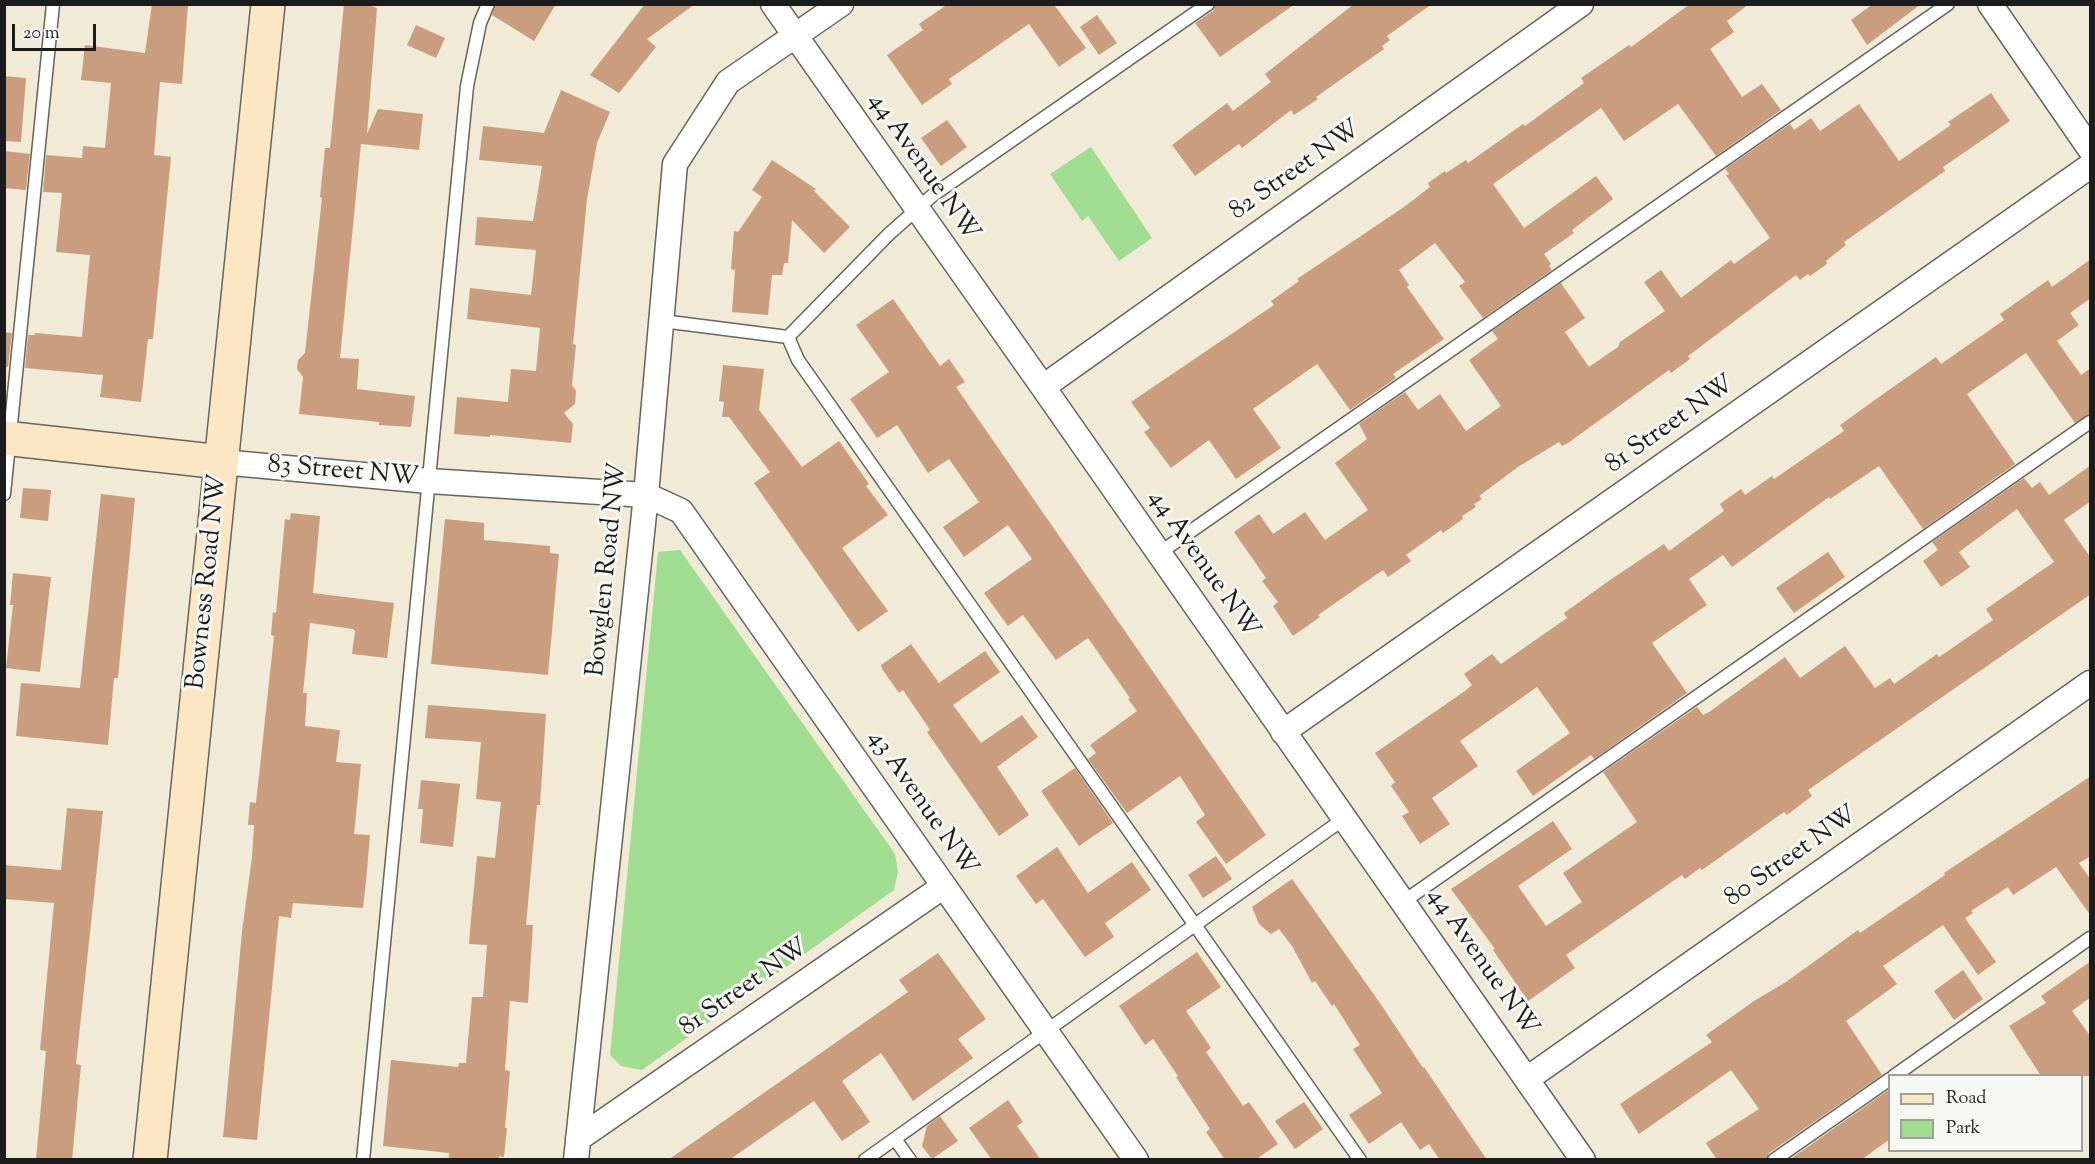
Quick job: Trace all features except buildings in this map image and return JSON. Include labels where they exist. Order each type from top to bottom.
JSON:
[{"type":"street","name":"Bowness Road NW","points":[[150,1160],[268,4]]},
{"type":"street","name":"44 Avenue NW","points":[[773,4],[1583,1160]]},
{"type":"street","points":[[796,36],[841,4]]},
{"type":"street","name":"82 Street NW","points":[[1043,387],[1581,4]]},
{"type":"street","points":[[1990,4],[2091,149]]},
{"type":"street","name":"Bowglen Road NW","points":[[577,1149],[646,495],[675,164],[728,82],[796,36]]},
{"type":"street","name":"81 Street NW","points":[[1283,732],[2091,166]]},
{"type":"street","name":"83 Street NW","points":[[7,439],[429,481],[646,495]]},
{"type":"street","name":"43 Avenue NW","points":[[646,495],[681,511],[1137,1160]]},
{"type":"street","name":"80 Street NW","points":[[1527,1079],[2091,683]]},
{"type":"street","name":"81 Street NW","points":[[577,1149],[944,886]]},
{"type":"lane","points":[[4,495],[7,439],[53,4]]},
{"type":"lane","points":[[363,1160],[467,86],[480,23],[488,4]]},
{"type":"lane","points":[[788,337],[889,234],[933,195],[1208,4]]},
{"type":"lane","points":[[1158,554],[1948,4]]},
{"type":"lane","points":[[662,321],[788,337]]},
{"type":"lane","points":[[788,337],[798,360],[1360,1160]]},
{"type":"lane","points":[[1403,902],[2091,422]]},
{"type":"lane","points":[[865,1160],[1345,819]]},
{"type":"lane","points":[[1897,1074],[2091,938]]},
{"type":"lane","points":[[1774,1160],[1888,1079]]},
{"type":"lane","points":[[895,1139],[910,1160]]},
{"type":"green space","points":[[1091,147],[1152,238],[1119,261],[1088,216],[1082,221],[1050,174]]},
{"type":"green space","points":[[680,550],[895,854],[898,872],[894,890],[642,1070],[621,1066],[610,1055],[658,552]]}]
